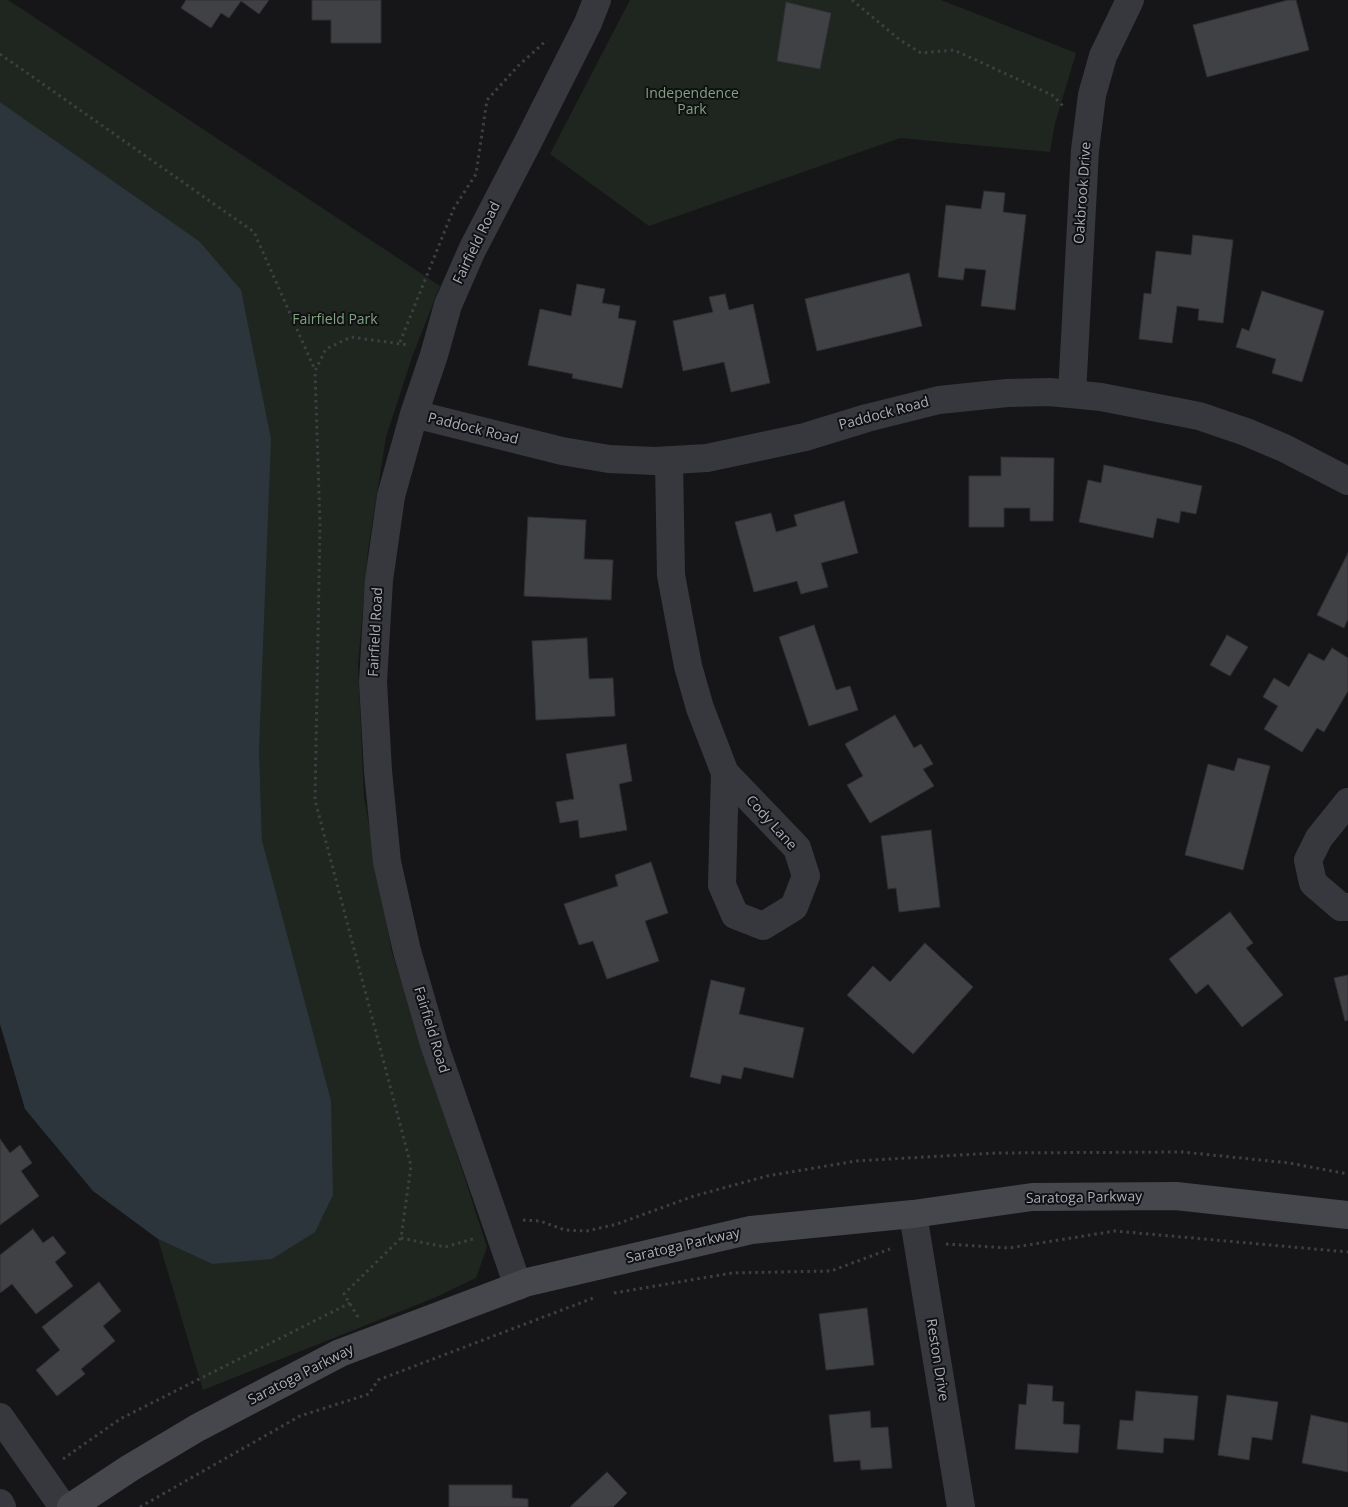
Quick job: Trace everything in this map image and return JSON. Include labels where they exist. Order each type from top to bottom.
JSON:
[{"type":"street","name":"Fairfield Road","points":[[518,1286],[434,1044],[407,951],[388,862],[378,771],[373,682],[379,580],[391,496],[448,305],[472,250],[588,23],[596,0]]},
{"type":"street","name":"Oakbrook Drive","points":[[1072,394],[1088,129],[1092,95],[1103,56],[1130,0]]},
{"type":"street","name":"Paddock Road","points":[[414,414],[562,451],[609,459],[669,460],[707,458],[805,437],[867,418],[939,400],[1007,393],[1072,394],[1101,397],[1199,416],[1246,432],[1284,448],[1348,481]]},
{"type":"street","name":"Cody Lane","points":[[669,460],[671,575],[688,666],[700,708],[725,773],[722,885],[735,915],[764,926],[794,907],[806,876],[797,848],[725,773]]},
{"type":"street","points":[[1348,802],[1319,838],[1308,860],[1313,883],[1341,907],[1348,907]]},
{"type":"street","name":"Saratoga Parkway","points":[[71,1507],[130,1468],[197,1428],[340,1353],[518,1286],[751,1230],[913,1214],[1032,1198],[1176,1196],[1348,1214]]},
{"type":"street","name":"Reston Drive","points":[[913,1214],[961,1507]]},
{"type":"street","points":[[0,1417],[63,1507]]},
{"type":"street","points":[[0,1503],[2,1507]]},
{"type":"path","points":[[852,0],[900,40],[921,53],[954,50],[1052,95],[1088,129]]},
{"type":"path","points":[[400,342],[454,208],[476,174],[487,100],[518,66],[554,34]]},
{"type":"path","points":[[0,54],[254,232],[316,371],[320,525],[315,800],[410,1166],[401,1238],[344,1294],[373,1341]]},
{"type":"path","points":[[316,371],[326,349],[352,337],[400,342],[434,355]]},
{"type":"path","points":[[401,1238],[445,1247],[499,1232],[526,1219],[540,1221],[565,1230],[587,1231],[616,1224],[694,1196],[767,1176],[856,1161],[995,1153],[1183,1152],[1289,1162],[1348,1174]]},
{"type":"path","points":[[609,1294],[732,1273],[831,1271],[890,1250],[918,1244],[1010,1248],[1115,1232],[1348,1252]]},
{"type":"path","points":[[140,1507],[300,1416],[369,1394],[378,1380],[599,1296]]},
{"type":"path","points":[[41,1476],[120,1419],[350,1303]]},
{"type":"green space","name":"Fairfield Park","points":[[0,0],[8,0],[440,286],[412,357],[386,437],[368,550],[358,665],[364,797],[392,953],[487,1247],[476,1278],[434,1298],[203,1390],[158,1239],[212,1264],[295,968],[262,840],[259,748],[199,241],[0,102]]},
{"type":"green space","name":"Independence Park","points":[[630,0],[941,0],[1076,53],[1055,123],[1050,152],[900,138],[649,226],[550,154]]},
{"type":"shaded area","points":[[0,102],[199,241],[241,290],[271,439],[259,748],[262,840],[331,1101],[333,1195],[315,1232],[272,1259],[212,1264],[158,1239],[93,1191],[25,1109],[0,1024]]},
{"type":"building","points":[[186,0],[269,0],[259,14],[241,1],[229,18],[221,13],[211,28],[181,8]]},
{"type":"building","points":[[312,0],[381,0],[381,43],[331,43],[331,20],[312,20]]},
{"type":"building","points":[[1288,0],[1296,0],[1309,50],[1207,77],[1193,25]]},
{"type":"building","points":[[786,2],[831,13],[820,69],[777,61]]},
{"type":"building","points":[[984,191],[1005,193],[1003,212],[1026,215],[1015,310],[981,306],[986,270],[965,268],[963,280],[938,277],[946,205],[981,209]]},
{"type":"building","points":[[1193,235],[1233,240],[1223,323],[1198,320],[1199,309],[1177,306],[1172,343],[1139,339],[1144,293],[1151,294],[1156,251],[1191,255]]},
{"type":"building","points":[[909,273],[922,326],[817,351],[805,299]]},
{"type":"building","points":[[577,284],[605,289],[602,303],[620,306],[618,318],[636,321],[622,388],[572,378],[573,374],[528,365],[540,309],[571,316]]},
{"type":"building","points":[[1262,291],[1324,311],[1302,382],[1272,373],[1276,359],[1236,347],[1242,328],[1249,331]]},
{"type":"building","points":[[725,294],[729,310],[753,304],[770,383],[731,392],[724,362],[683,371],[673,321],[713,312],[709,297]]},
{"type":"building","points":[[1001,457],[1054,458],[1053,521],[1030,521],[1030,508],[1004,508],[1004,527],[969,527],[969,476],[1001,476]]},
{"type":"building","points":[[1104,465],[1202,486],[1196,514],[1181,511],[1179,523],[1157,518],[1153,538],[1079,522],[1088,480],[1101,483]]},
{"type":"building","points":[[844,501],[858,553],[821,563],[828,587],[801,594],[797,581],[754,592],[735,522],[771,513],[776,532],[797,526],[794,515]]},
{"type":"building","points":[[528,517],[586,520],[584,559],[613,560],[611,600],[524,596]]},
{"type":"building","points":[[1348,553],[1348,619],[1344,628],[1317,615]]},
{"type":"building","points":[[814,625],[836,690],[850,686],[858,710],[809,726],[779,637]]},
{"type":"building","points":[[1227,635],[1248,647],[1230,676],[1210,665]]},
{"type":"building","points":[[587,638],[589,679],[613,678],[615,716],[536,720],[532,641]]},
{"type":"building","points":[[1332,648],[1348,658],[1348,691],[1324,732],[1317,728],[1302,752],[1264,729],[1278,706],[1263,697],[1274,678],[1289,687],[1309,653],[1324,661]]},
{"type":"building","points":[[895,715],[914,748],[921,744],[933,764],[923,769],[934,786],[870,823],[847,785],[863,776],[845,744]]},
{"type":"building","points":[[626,744],[632,781],[619,784],[627,830],[580,838],[578,820],[560,823],[556,802],[574,799],[566,754]]},
{"type":"building","points":[[1238,758],[1270,766],[1243,870],[1185,855],[1208,764],[1234,771]]},
{"type":"building","points":[[931,830],[940,907],[899,912],[896,888],[888,889],[881,836]]},
{"type":"building","points":[[651,862],[668,913],[645,921],[659,961],[607,979],[593,941],[579,945],[564,904],[618,886],[615,875]]},
{"type":"building","points":[[1230,912],[1253,943],[1246,948],[1283,995],[1242,1027],[1208,984],[1196,994],[1169,959]]},
{"type":"building","points":[[925,943],[973,987],[913,1054],[847,995],[873,966],[890,982]]},
{"type":"building","points":[[1348,975],[1348,1020],[1345,1021],[1334,978]]},
{"type":"building","points":[[711,980],[745,988],[739,1014],[804,1028],[793,1078],[744,1067],[741,1079],[722,1075],[720,1084],[690,1077]]},
{"type":"building","points":[[0,1139],[10,1153],[20,1145],[32,1163],[21,1171],[39,1196],[0,1225]]},
{"type":"building","points":[[33,1229],[43,1243],[53,1236],[66,1253],[55,1262],[73,1286],[36,1314],[12,1284],[0,1293],[0,1255]]},
{"type":"building","points":[[99,1282],[121,1311],[103,1326],[115,1341],[81,1369],[85,1374],[57,1396],[36,1370],[60,1350],[42,1327]]},
{"type":"building","points":[[867,1308],[874,1365],[826,1370],[819,1314]]},
{"type":"building","points":[[1028,1384],[1053,1386],[1052,1401],[1064,1402],[1063,1424],[1080,1425],[1078,1453],[1015,1449],[1019,1404],[1026,1405]]},
{"type":"building","points":[[1136,1391],[1198,1396],[1194,1440],[1164,1438],[1163,1453],[1117,1449],[1120,1420],[1133,1421]]},
{"type":"building","points":[[1227,1395],[1278,1402],[1272,1440],[1252,1437],[1249,1460],[1218,1455]]},
{"type":"building","points":[[870,1411],[871,1428],[888,1427],[892,1468],[861,1470],[860,1460],[834,1462],[829,1415]]},
{"type":"building","points":[[1311,1415],[1348,1423],[1348,1472],[1302,1463]]},
{"type":"building","points":[[607,1472],[627,1493],[613,1507],[570,1507]]},
{"type":"building","points":[[449,1485],[512,1485],[512,1498],[528,1499],[528,1507],[449,1507]]}]
